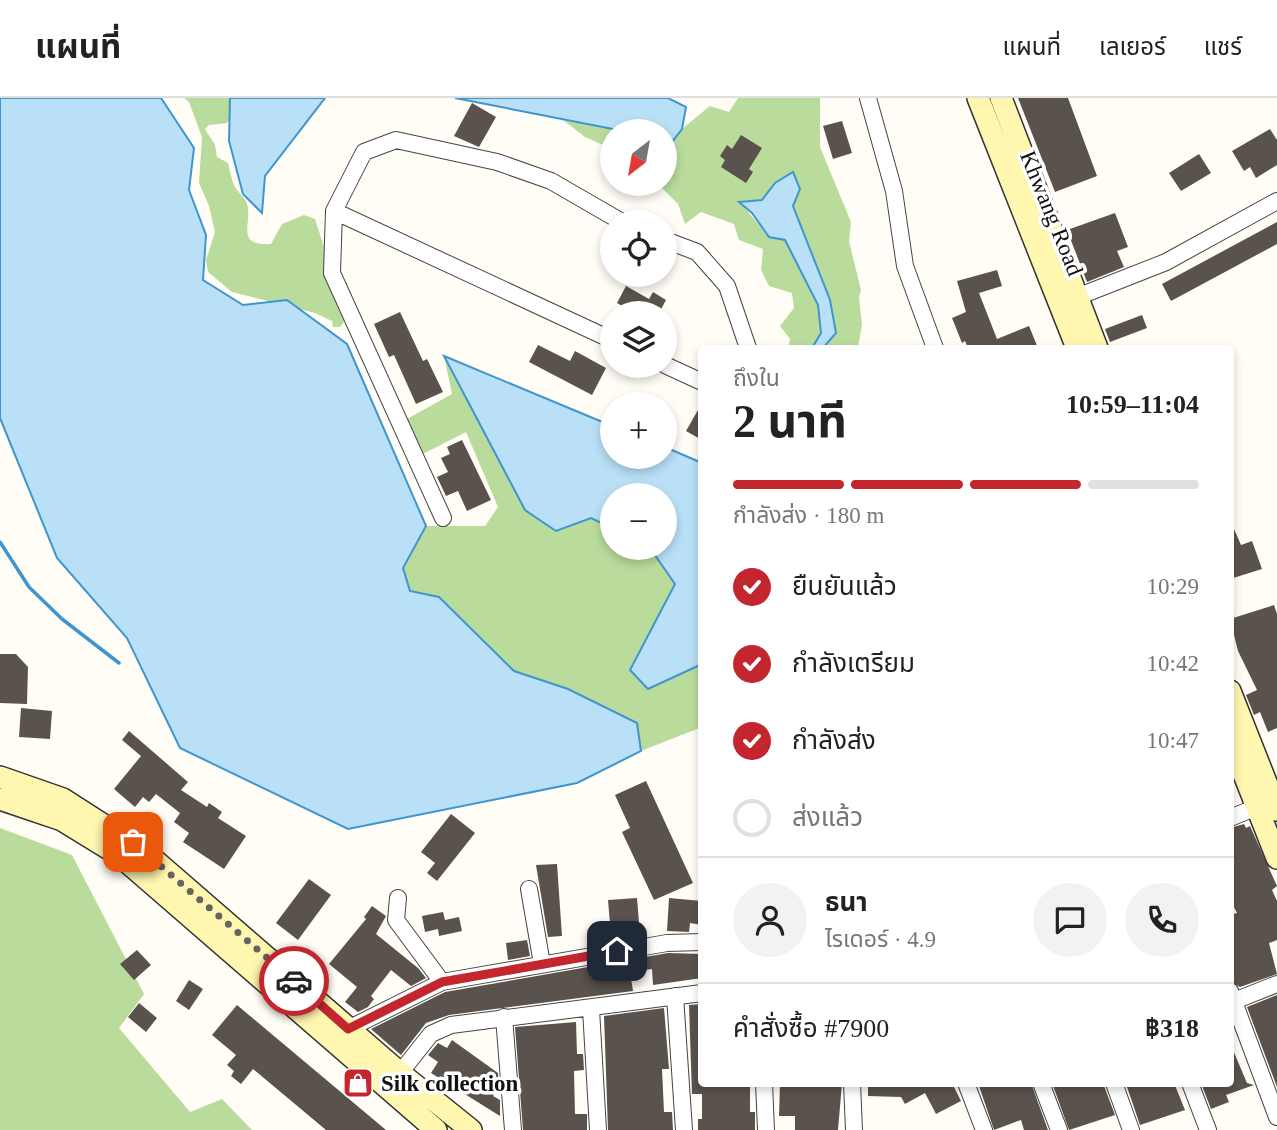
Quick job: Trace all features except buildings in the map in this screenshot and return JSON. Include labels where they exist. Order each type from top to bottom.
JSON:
[{"type":"main road","name":"Khwang Road","points":[[978,98],[1076,345]]},
{"type":"main road","name":"Khwang Road","points":[[1001,98],[1096,345]]},
{"type":"main road","points":[[1234,703],[1269,806],[1277,858]]},
{"type":"main road","points":[[1234,746],[1269,806]]},
{"type":"main road","points":[[0,777],[63,799],[144,851],[348,1029],[471,1130]]},
{"type":"main road","points":[[0,799],[62,820],[119,855],[436,1130]]},
{"type":"street","points":[[868,98],[894,191],[905,266],[935,345]]},
{"type":"street","points":[[443,518],[332,273],[334,211],[363,152],[396,140],[496,162],[551,181],[601,210]]},
{"type":"street","points":[[1077,297],[1166,262],[1277,201]]},
{"type":"street","points":[[334,211],[600,334]]},
{"type":"street","points":[[677,244],[697,252],[727,286],[747,345]]},
{"type":"street","points":[[677,371],[698,380]]},
{"type":"street","points":[[1234,817],[1269,806]]},
{"type":"street","points":[[529,889],[542,964]]},
{"type":"street","points":[[398,898],[396,920],[442,982]]},
{"type":"street","points":[[348,1029],[442,982],[667,943],[698,942]]},
{"type":"street","points":[[1234,995],[1277,984]]},
{"type":"street","points":[[400,1073],[431,1034],[451,1026],[698,993]]},
{"type":"street","points":[[675,996],[684,1130]]},
{"type":"street","points":[[1234,1001],[1277,1117]]},
{"type":"street","points":[[592,1009],[598,1130]]},
{"type":"street","points":[[504,1017],[513,1130]]},
{"type":"street","points":[[764,1087],[766,1130]]},
{"type":"street","points":[[852,1087],[854,1130]]},
{"type":"street","points":[[968,1087],[984,1130]]},
{"type":"street","points":[[1043,1087],[1059,1130]]},
{"type":"street","points":[[1115,1087],[1131,1130]]},
{"type":"street","points":[[1192,1087],[1208,1130]]},
{"type":"green space","points":[[184,98],[236,98],[237,109],[227,123],[209,125],[205,129],[215,145],[217,157],[228,163],[234,185],[246,201],[249,237],[260,244],[271,244],[282,224],[304,215],[315,219],[347,318],[340,327],[333,327],[332,321],[315,313],[232,292],[208,272],[206,260],[215,232],[209,206],[199,183],[202,137],[189,102]]},
{"type":"green space","points":[[738,98],[820,98],[820,147],[851,222],[849,241],[861,290],[859,298],[862,324],[858,345],[826,345],[836,333],[830,300],[793,205],[800,189],[775,183],[762,200],[740,202],[769,237],[785,240],[818,305],[821,333],[814,345],[789,345],[790,339],[780,326],[794,308],[792,293],[769,286],[761,270],[763,249],[739,240],[734,224],[701,212],[685,224],[678,204],[670,196],[677,196],[677,135],[710,106],[729,112]]},
{"type":"green space","points":[[563,120],[600,127],[600,144],[585,137]]},
{"type":"green space","points":[[444,356],[525,510],[556,531],[591,518],[600,522],[600,560],[658,560],[675,584],[630,670],[648,689],[698,666],[698,729],[641,751],[636,723],[568,689],[514,671],[440,597],[410,591],[403,569],[426,526],[485,526],[498,507],[466,432],[423,454],[407,419],[452,394]]},
{"type":"green space","points":[[0,828],[72,855],[144,994],[119,1028],[190,1112],[222,1099],[252,1130],[0,1130]]},
{"type":"water","points":[[0,98],[161,98],[194,148],[189,190],[206,235],[203,280],[243,305],[287,300],[347,344],[426,526],[403,568],[410,591],[439,597],[514,671],[568,689],[637,723],[641,751],[577,783],[348,829],[180,748],[127,638],[57,558],[0,418]]},
{"type":"water","points":[[230,98],[325,98],[265,176],[262,213],[243,194],[229,141]]},
{"type":"water","points":[[455,98],[668,98],[686,107],[682,129],[677,135],[677,119],[600,119],[600,126]]},
{"type":"water","points":[[793,172],[800,189],[793,206],[830,300],[836,333],[826,345],[814,345],[821,333],[818,305],[785,240],[769,237],[752,213],[739,202],[762,200],[775,183]]},
{"type":"water","points":[[444,356],[600,421],[600,469],[677,469],[677,452],[698,461],[698,666],[648,689],[630,670],[675,584],[658,560],[677,560],[677,483],[600,483],[600,522],[591,518],[556,531],[525,510]]},
{"type":"waterway","points":[[0,542],[29,587],[62,619],[119,663]]},
{"type":"way so far","points":[[133,842],[294,981]]},
{"type":"place","name":"Silk collection","points":[[358,1083]]},
{"type":"route","points":[[294,981],[348,1029],[395,1003],[442,982],[617,951]]}]
